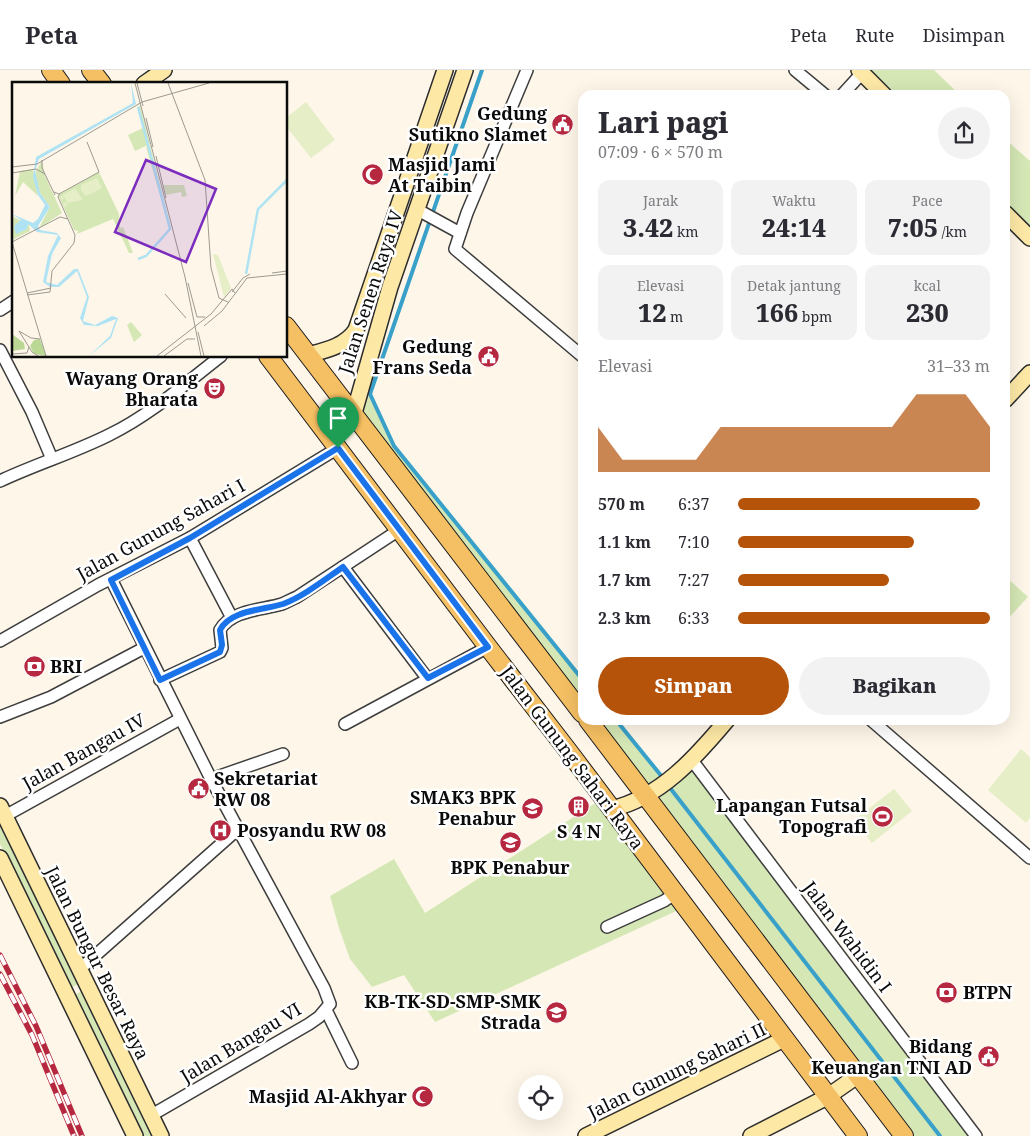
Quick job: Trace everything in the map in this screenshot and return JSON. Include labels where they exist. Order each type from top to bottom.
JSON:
[{"type":"main road","points":[[51,70],[60,82]]},
{"type":"main road","name":"Jalan Gunung Sahari Raya","points":[[288,329],[578,708]]},
{"type":"main road","name":"Jalan Gunung Sahari Raya","points":[[270,358],[858,1136]]},
{"type":"main road","name":"Jalan Gunung Sahari Raya","points":[[593,725],[658,788],[857,1076],[904,1136]]},
{"type":"street","points":[[147,82],[164,70]]},
{"type":"street","name":"Jalan Senen Raya IV","points":[[308,355],[341,344],[351,337],[356,330],[445,70]]},
{"type":"street","name":"Jalan Senen Raya IV","points":[[354,413],[397,269],[465,70]]},
{"type":"street","points":[[527,70],[455,249],[578,353]]},
{"type":"street","points":[[795,70],[820,90]]},
{"type":"street","points":[[846,90],[860,72],[879,90]]},
{"type":"street","points":[[418,210],[460,233]]},
{"type":"street","points":[[1010,218],[1030,238]]},
{"type":"street","points":[[379,263],[397,269]]},
{"type":"street","points":[[0,310],[12,302]]},
{"type":"street","points":[[0,350],[32,412],[52,459]]},
{"type":"street","points":[[0,481],[110,435],[136,420],[218,358]]},
{"type":"street","points":[[1010,395],[1030,373]]},
{"type":"street","name":"Jalan Gunung Sahari I","points":[[0,641],[190,538],[338,448]]},
{"type":"street","points":[[160,680],[220,652],[222,645],[220,630],[232,618],[258,609],[282,604],[315,586],[399,530]]},
{"type":"street","points":[[190,538],[232,618]]},
{"type":"street","points":[[343,567],[428,678]]},
{"type":"street","points":[[80,969],[238,829],[160,680],[111,580]]},
{"type":"street","points":[[345,724],[488,647]]},
{"type":"street","points":[[0,717],[51,697],[144,648]]},
{"type":"street","name":"Jalan Bangau IV","points":[[3,811],[180,719]]},
{"type":"street","points":[[611,810],[627,806],[658,788],[691,759],[722,725]]},
{"type":"street","points":[[878,725],[1030,858]]},
{"type":"street","points":[[211,779],[283,754]]},
{"type":"street","name":"Jalan Wahidin I","points":[[691,759],[976,1136]]},
{"type":"street","name":"Jalan Bungur Besar Raya","points":[[3,811],[161,1136]]},
{"type":"street","name":"Jalan Bangau VI","points":[[150,1116],[309,1024],[326,1010],[330,1004],[324,988],[238,829]]},
{"type":"street","points":[[0,858],[135,1136]]},
{"type":"street","points":[[607,927],[664,901],[676,893]]},
{"type":"street","points":[[326,1010],[352,1063]]},
{"type":"street","name":"Jalan Gunung Sahari II","points":[[586,1136],[784,1039]]},
{"type":"street","points":[[750,1136],[827,1096],[857,1076]]},
{"type":"green space","points":[[860,70],[934,70],[955,90],[880,90]]},
{"type":"green space","points":[[306,102],[335,140],[311,158],[288,129],[288,116]]},
{"type":"green space","points":[[1010,143],[1030,161],[1030,242],[1010,220]]},
{"type":"green space","points":[[361,389],[370,394],[394,446],[578,674],[578,708],[354,413]]},
{"type":"green space","points":[[1010,581],[1028,597],[1010,617]]},
{"type":"green space","points":[[592,725],[620,725],[666,782],[691,759],[976,1136],[903,1136]]},
{"type":"green space","points":[[1021,749],[1030,757],[1030,818],[1026,823],[988,790]]},
{"type":"green space","name":"Lapangan Futsal Topografi","points":[[894,789],[912,811],[872,843],[854,820]]},
{"type":"green space","points":[[603,798],[685,907],[435,1022],[404,975],[372,987],[350,959],[330,896],[394,859],[425,913]]},
{"type":"green space","points":[[0,821],[81,983],[72,987],[0,844]]},
{"type":"green space","points":[[84,990],[153,1136],[142,1136],[138,1128],[76,994]]},
{"type":"waterway","points":[[482,70],[370,394],[394,446],[578,674]]},
{"type":"waterway","points":[[620,725],[663,778]]},
{"type":"waterway","points":[[667,784],[940,1136]]},
{"type":"railway","points":[[0,955],[36,1026],[82,1136]]},
{"type":"railway","points":[[0,974],[32,1035],[74,1136]]},
{"type":"place","name":"Gedung Sutikno Slamet","points":[[563,124]]},
{"type":"place","name":"Masjid Jami At Taibin","points":[[372,175]]},
{"type":"place","name":"Gedung Frans Seda","points":[[488,357]]},
{"type":"place","name":"Wayang Orang Bharata","points":[[214,389]]},
{"type":"place","name":"BRI","points":[[34,667]]},
{"type":"place","name":"Sekretariat RW 08","points":[[198,789]]},
{"type":"place","name":"S 4 N","points":[[579,807]]},
{"type":"place","name":"SMAK3 BPK Penabur","points":[[532,808]]},
{"type":"place","name":"Lapangan Futsal Topografi","points":[[883,816]]},
{"type":"place","name":"Posyandu RW 08","points":[[221,831]]},
{"type":"place","name":"BPK Penabur","points":[[510,843]]},
{"type":"place","name":"BTPN","points":[[947,993]]},
{"type":"place","name":"KB-TK-SD-SMP-SMK Strada","points":[[557,1012]]},
{"type":"place","name":"Bidang Keuangan TNI AD","points":[[988,1057]]},
{"type":"place","name":"Masjid Al-Akhyar","points":[[423,1097]]},
{"type":"route","points":[[338,448],[488,647],[428,678],[343,567],[315,586],[282,604],[258,609],[232,618],[220,630],[222,650],[220,652],[160,680],[111,580],[190,538],[338,448]]}]
